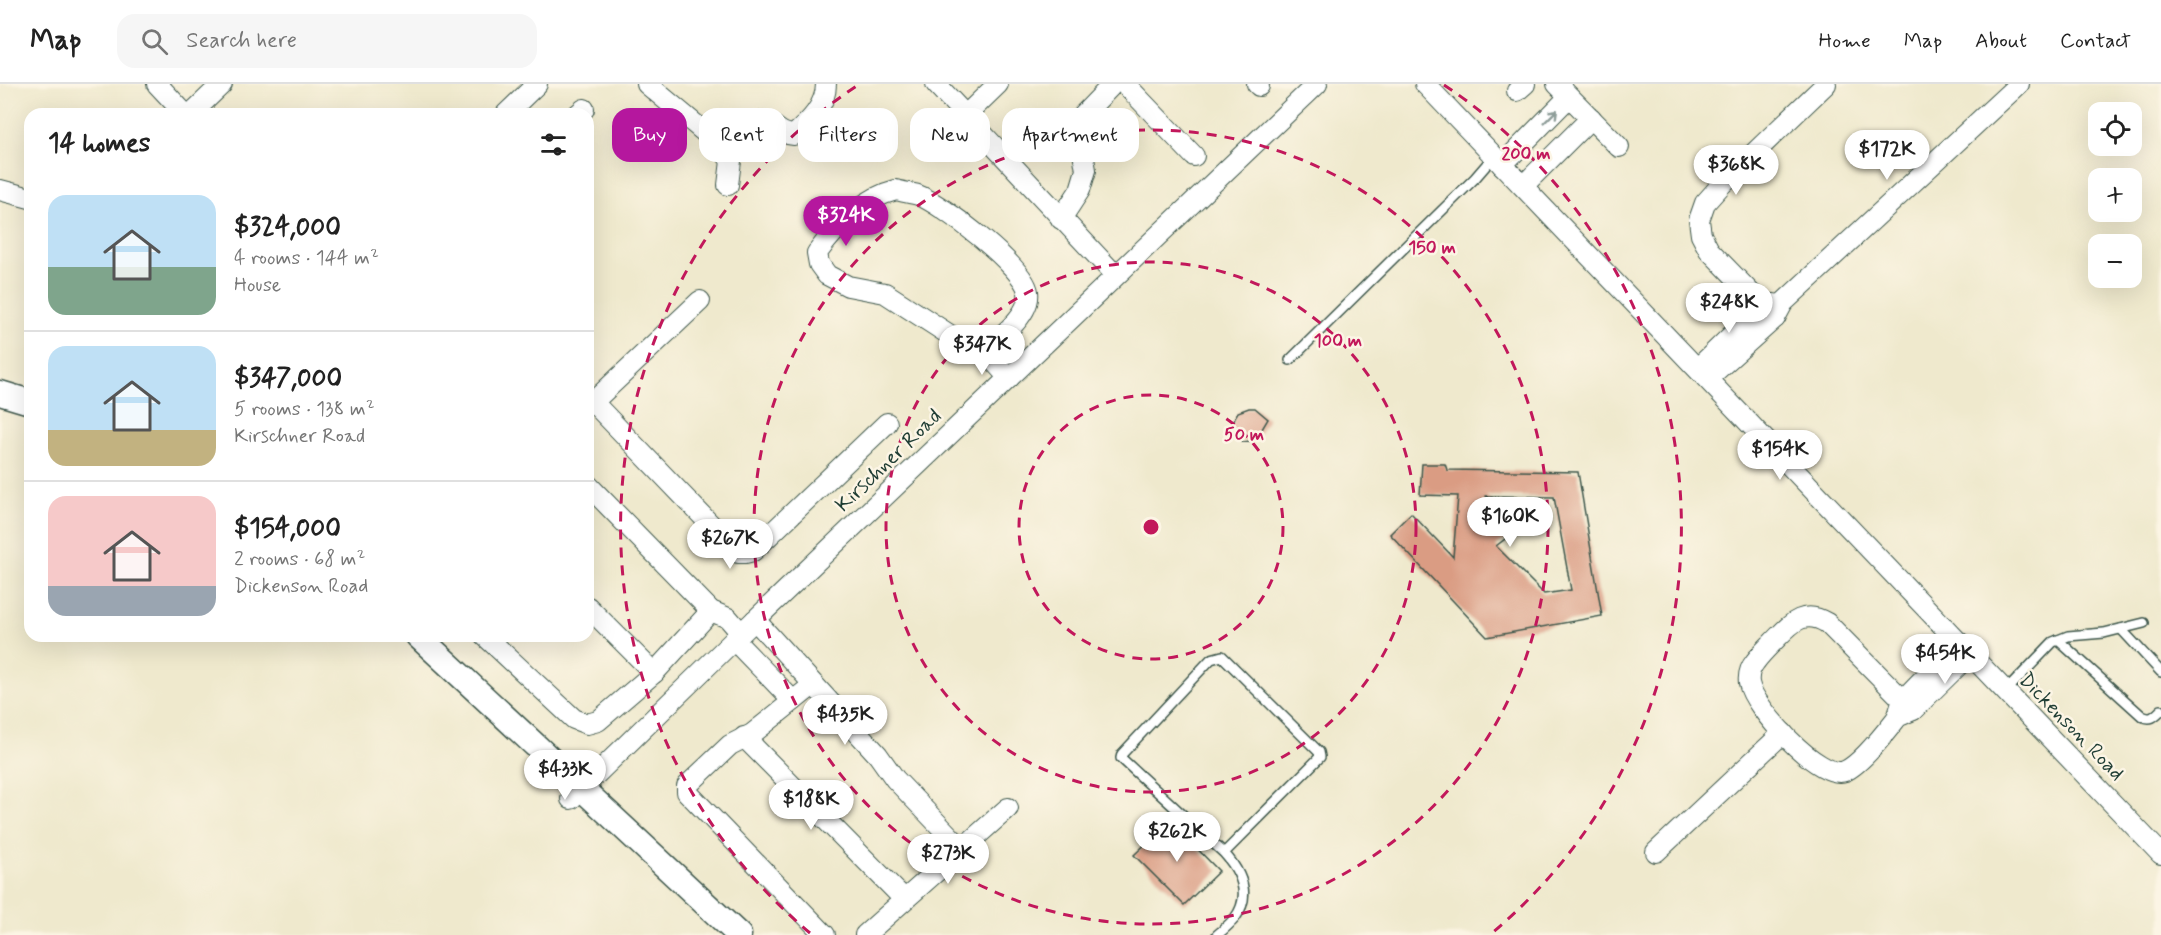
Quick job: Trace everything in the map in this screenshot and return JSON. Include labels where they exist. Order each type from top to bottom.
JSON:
[{"type":"street","points":[[157,84],[179,108]]},
{"type":"street","points":[[197,108],[222,84]]},
{"type":"street","points":[[512,108],[537,84]]},
{"type":"street","points":[[647,84],[699,127]]},
{"type":"street","points":[[786,135],[794,135],[805,126],[821,106],[826,84]]},
{"type":"street","points":[[936,84],[958,108]]},
{"type":"street","points":[[973,108],[998,84]]},
{"type":"street","points":[[1061,219],[1080,190],[1086,170],[1079,130],[1083,115],[1113,84]]},
{"type":"street","points":[[1125,84],[1194,156]]},
{"type":"street","name":"Kirschner Road","points":[[576,793],[1317,84]]},
{"type":"street","name":"Dickenson Road","points":[[1425,84],[2161,855]]},
{"type":"street","points":[[1773,309],[1709,250],[1701,235],[1700,220],[1705,203],[1723,183],[1826,84]]},
{"type":"street","points":[[1703,373],[2019,84]]},
{"type":"street","points":[[1498,161],[1563,91],[1620,147]]},
{"type":"street","points":[[1523,186],[1591,118]]},
{"type":"street","points":[[990,143],[1115,275]]},
{"type":"street","points":[[728,185],[731,162]]},
{"type":"street","points":[[0,190],[24,196]]},
{"type":"street","points":[[982,348],[998,340],[1017,320],[1025,308],[1029,292],[1023,278],[996,250],[945,209],[919,195],[896,190],[881,194],[849,218],[828,238],[817,253],[819,264],[827,275],[848,286],[885,293],[970,348],[982,348],[1009,378]]},
{"type":"street","points":[[594,396],[700,301]]},
{"type":"street","points":[[0,393],[24,400]]},
{"type":"street","points":[[594,404],[738,553],[753,551],[888,423]]},
{"type":"street","points":[[0,407],[24,414]]},
{"type":"street","points":[[594,491],[711,611],[728,618],[813,685],[878,755],[895,779],[961,848]]},
{"type":"street","points":[[491,642],[574,719],[587,724],[598,721],[654,673],[711,611]]},
{"type":"street","points":[[594,613],[654,673]]},
{"type":"street","points":[[1904,709],[1827,623],[1819,618],[1801,618],[1789,626],[1755,661],[1749,674],[1752,691],[1758,703],[1783,733],[1823,767],[1830,771],[1842,772],[1858,763],[1904,709],[1965,648]]},
{"type":"street","points":[[743,631],[793,701]]},
{"type":"street","points":[[409,642],[576,793],[739,935]]},
{"type":"street","points":[[424,642],[576,793],[660,885],[717,935]]},
{"type":"street","points":[[813,685],[752,734],[730,745],[687,786],[687,792],[825,935]]},
{"type":"street","points":[[1656,852],[1783,733]]},
{"type":"street","points":[[744,737],[904,899]]},
{"type":"street","points":[[865,935],[1008,808]]},
{"type":"lane","points":[[1290,360],[1475,178],[1498,161]]},
{"type":"lane","points":[[2006,691],[2053,642],[2068,636],[2104,633],[2144,623]]},
{"type":"lane","points":[[2121,629],[2161,672]]},
{"type":"lane","points":[[2058,640],[2142,716],[2147,719],[2153,718],[2161,710]]},
{"type":"lane","points":[[1217,935],[1235,918],[1243,898],[1242,878],[1224,853],[1121,758],[1122,754],[1216,656],[1222,656],[1319,752],[1320,757],[1224,853]]},
{"type":"building","points":[[1255,408],[1268,419],[1258,436],[1243,442],[1231,430],[1238,412]]},
{"type":"building","points":[[1422,464],[1445,464],[1447,470],[1578,472],[1602,616],[1487,637],[1390,534],[1411,513],[1453,557],[1458,496],[1420,495]],"holes":[[[1486,496],[1554,497],[1571,590],[1544,594],[1496,546],[1505,539],[1508,516]]]},
{"type":"building","points":[[1170,821],[1219,871],[1184,905],[1134,855]]}]
